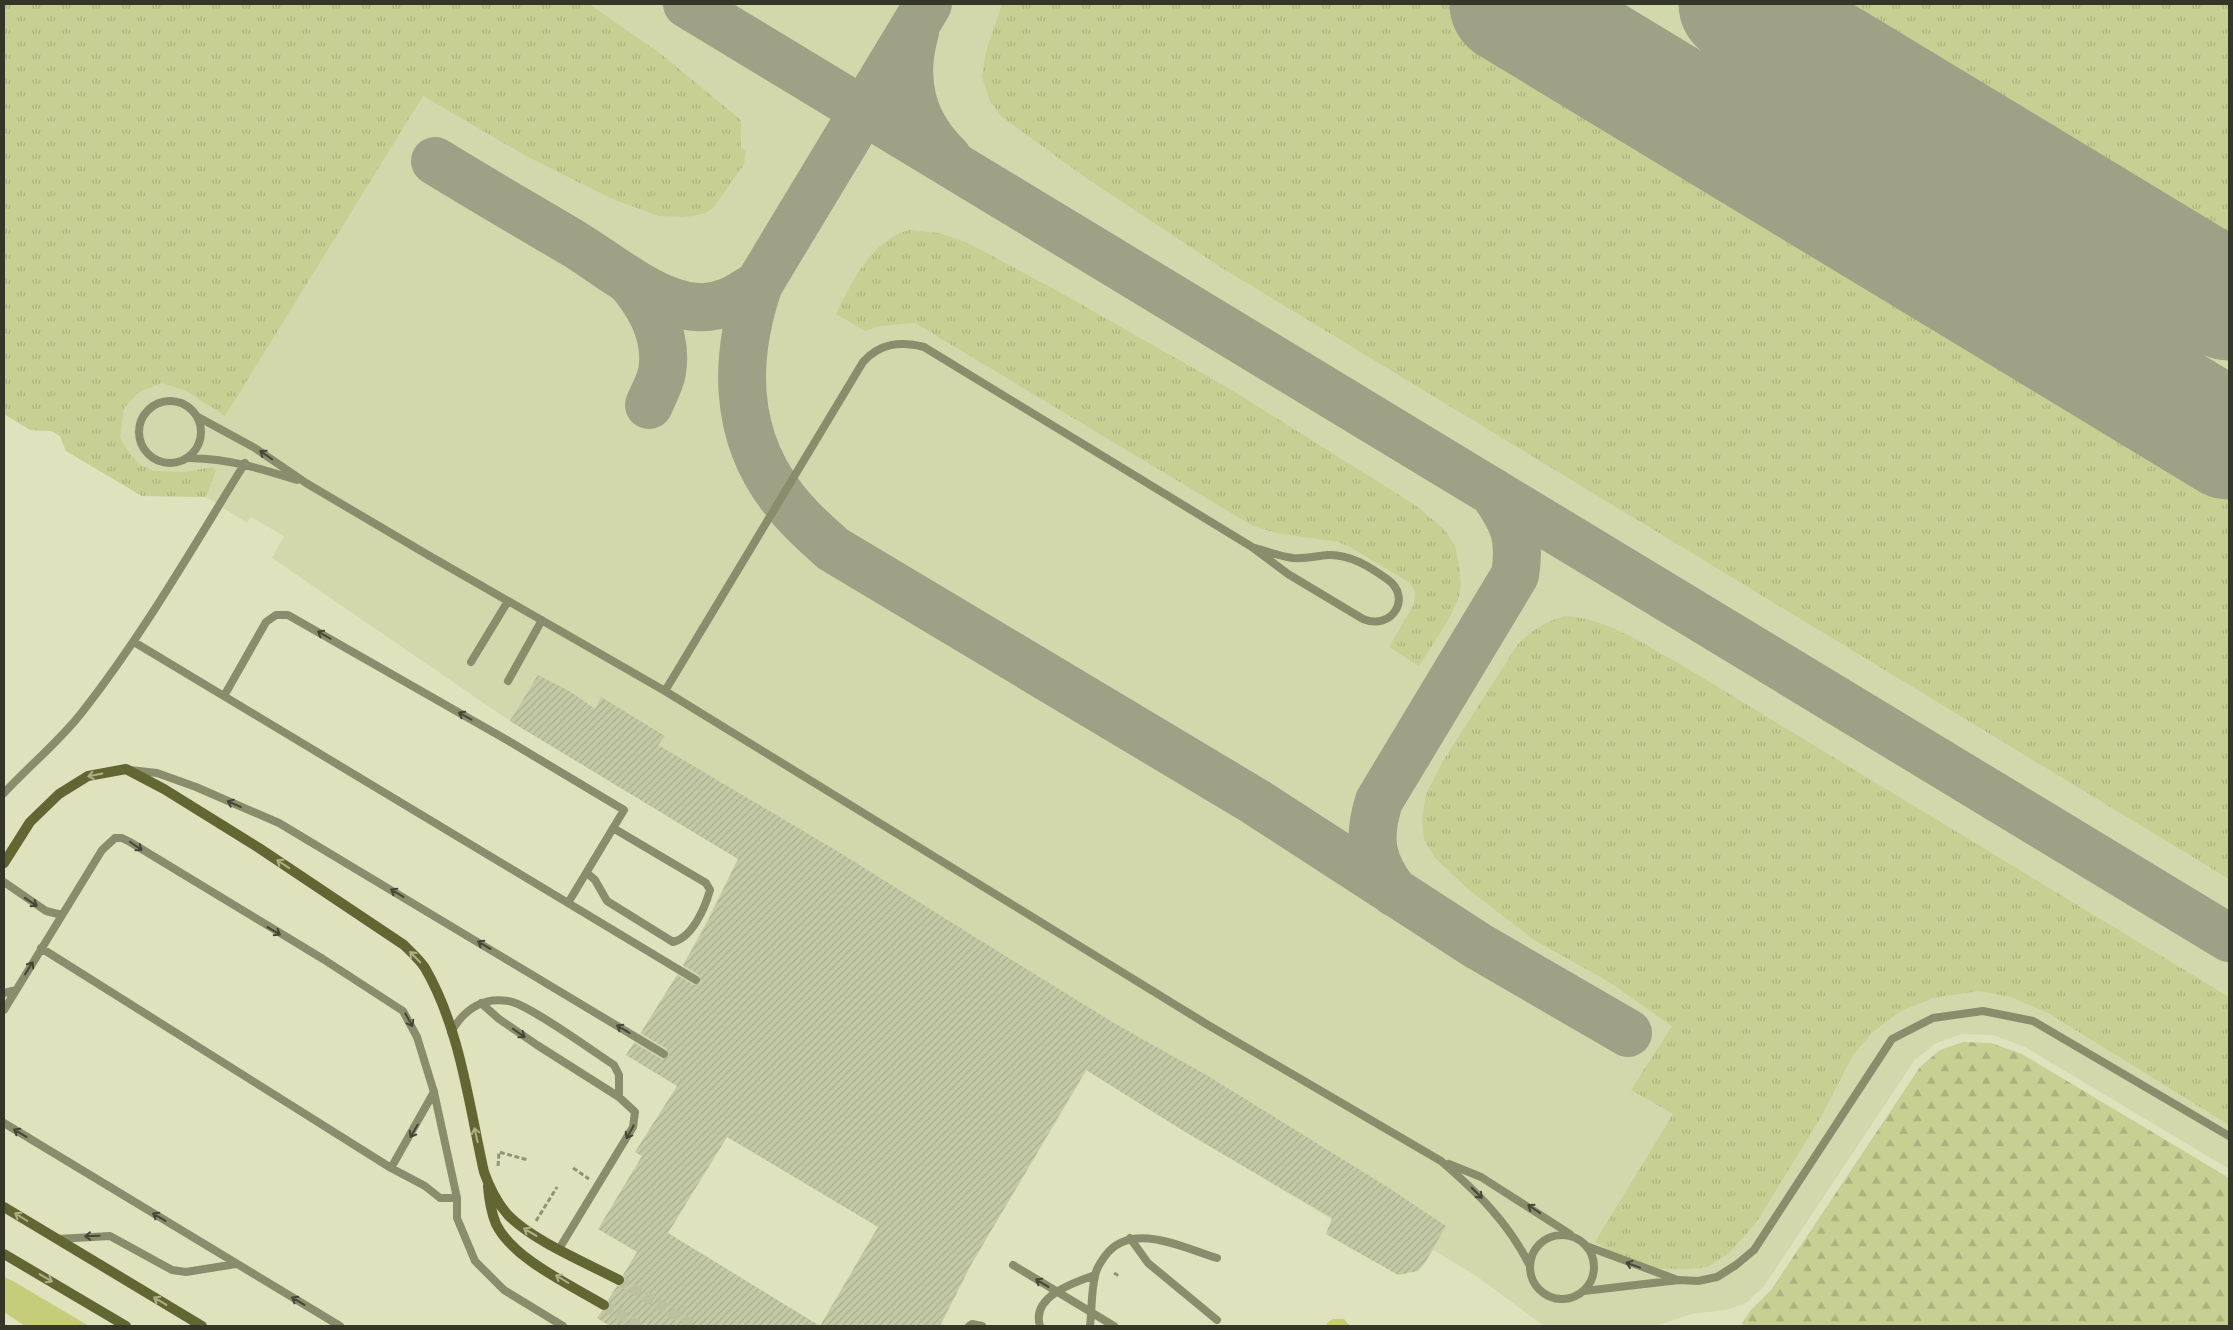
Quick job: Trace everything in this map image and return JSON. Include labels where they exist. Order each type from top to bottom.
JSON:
[{"type":"main road","points":[[4,863],[30,822],[59,794],[88,776],[126,769],[164,789],[259,848],[404,946],[424,966],[436,989],[451,1032],[488,1183],[489,1202],[496,1224],[506,1238],[528,1258],[604,1305]]},
{"type":"main road","points":[[488,1183],[507,1214],[559,1249],[619,1280]]},
{"type":"main road","points":[[4,1207],[202,1326]]},
{"type":"main road","points":[[4,1254],[126,1326]]},
{"type":"lane","points":[[666,691],[863,362],[874,352],[887,345],[911,344],[924,347],[1252,547],[1288,574],[1370,622],[1383,621],[1389,618],[1398,606],[1397,591],[1393,584],[1353,559],[1338,555],[1293,558],[1252,547]]},
{"type":"lane","points":[[306,483],[245,463],[221,458],[190,458],[174,464],[157,461],[144,450],[140,442],[140,425],[150,409],[166,401],[185,404],[198,417],[255,448],[306,483],[666,691],[1208,1024],[1440,1161],[1481,1177],[1589,1247],[1679,1280]]},
{"type":"lane","points":[[190,458],[200,444],[202,435],[198,417]]},
{"type":"lane","points":[[4,793],[54,745],[82,712],[134,642],[245,463]]},
{"type":"lane","points":[[471,662],[508,601]]},
{"type":"lane","points":[[224,696],[266,622],[276,615],[288,615],[508,740],[624,810],[568,903]]},
{"type":"lane","points":[[508,681],[542,620]]},
{"type":"lane","points":[[134,642],[696,980]]},
{"type":"lane","points":[[126,769],[157,773],[196,787],[279,824],[664,1054]]},
{"type":"lane","points":[[587,873],[595,880],[607,901],[673,942],[688,935],[708,898],[710,890],[706,883],[613,828]]},
{"type":"lane","points":[[4,1010],[102,850],[115,838],[122,838],[393,1002],[403,1011],[410,1020],[434,1092],[457,1198],[458,1218],[475,1261],[504,1290],[563,1326]]},
{"type":"lane","points":[[4,882],[46,911],[62,915]]},
{"type":"lane","points":[[42,948],[391,1168],[425,1186],[440,1198],[457,1198]]},
{"type":"lane","points":[[4,993],[16,990]]},
{"type":"lane","points":[[451,1032],[464,1013],[481,1003],[508,1001],[519,1005],[614,1065],[620,1075],[619,1097]]},
{"type":"lane","points":[[481,1003],[499,1019],[537,1045],[619,1097],[635,1112],[636,1118],[633,1127],[559,1249]]},
{"type":"lane","points":[[1440,1161],[1472,1188],[1495,1211],[1517,1240],[1530,1266],[1535,1284],[1549,1296],[1567,1299],[1584,1291],[1679,1280],[1698,1281],[1716,1277],[1736,1265],[1754,1250],[1892,1039],[1933,1018],[1983,1011],[2033,1021],[2229,1136]]},
{"type":"lane","points":[[391,1168],[434,1092]]},
{"type":"lane","points":[[4,1123],[340,1326]]},
{"type":"lane","points":[[1530,1266],[1535,1249],[1541,1242],[1557,1235],[1574,1236]]},
{"type":"lane","points":[[56,1239],[110,1236],[172,1270],[186,1272],[236,1264]]},
{"type":"lane","points":[[1090,1326],[1095,1275],[1099,1264],[1108,1251],[1130,1238],[1154,1239],[1216,1258]]},
{"type":"lane","points":[[1130,1238],[1148,1264],[1217,1320]]},
{"type":"lane","points":[[1584,1291],[1590,1284],[1595,1265],[1589,1247]]},
{"type":"lane","points":[[1013,1265],[1114,1326]]},
{"type":"lane","points":[[1040,1326],[1037,1318],[1040,1307],[1047,1299],[1079,1281],[1095,1275]]},
{"type":"lane","points":[[969,1326],[972,1324],[982,1326]]},
{"type":"path","points":[[573,1168],[598,1185]]},
{"type":"path","points":[[530,1231],[557,1187]]},
{"type":"path","points":[[1114,1273],[1120,1276]]},
{"type":"shaded area","points":[[4,4],[2229,4],[2229,1169],[2025,1047],[1993,1035],[1962,1034],[1936,1043],[1914,1061],[1765,1285],[1746,1303],[1726,1310],[1691,1314],[1655,1326],[1544,1326],[1475,1275],[1433,1250],[1418,1271],[1187,1133],[1087,1070],[972,1263],[626,1055],[687,959],[738,859],[510,721],[272,558],[284,536],[251,517],[247,523],[206,497],[142,496],[66,451],[60,436],[51,431],[30,430],[4,414]]},
{"type":"shaded area","points":[[4,1277],[89,1326],[25,1326],[4,1312]]},
{"type":"shaded area","points":[[1333,1319],[1344,1319],[1350,1326],[1327,1326],[1327,1323]]},
{"type":"green space","points":[[4,4],[589,4],[661,54],[741,120],[741,147],[746,152],[744,164],[714,207],[706,213],[687,217],[659,216],[610,198],[526,156],[423,96],[225,416],[186,391],[162,383],[139,392],[124,408],[120,438],[140,465],[154,471],[185,472],[212,467],[216,471],[206,497],[142,496],[66,451],[60,436],[51,431],[30,430],[4,414]]},
{"type":"green space","points":[[1002,4],[1468,4],[2229,466],[2229,879],[1222,268],[1089,180],[1002,117],[990,101],[982,77],[986,51]]},
{"type":"green space","points":[[1777,4],[2229,4],[2229,278]]},
{"type":"green space","points":[[909,230],[939,233],[966,242],[1054,289],[1230,389],[1415,505],[1444,529],[1455,545],[1461,584],[1459,597],[1448,621],[1419,666],[1389,647],[1414,604],[1415,592],[1410,583],[1350,547],[1338,542],[1276,533],[1253,526],[915,323],[880,326],[865,331],[836,314],[856,276],[873,253],[896,235]]},
{"type":"green space","points":[[1565,616],[1581,618],[1611,627],[1680,664],[2229,997],[2229,1125],[2048,1013],[2011,997],[1979,991],[1933,998],[1899,1012],[1872,1033],[1853,1055],[1821,1117],[1756,1223],[1729,1253],[1708,1267],[1686,1269],[1649,1268],[1616,1255],[1595,1242],[1673,1114],[1631,1090],[1672,1026],[1609,982],[1534,940],[1468,889],[1435,858],[1424,840],[1422,818],[1426,794],[1443,761],[1518,644],[1540,627]]},
{"type":"green space","points":[[1963,1042],[1991,1043],[2022,1054],[2229,1178],[2229,1326],[1743,1326],[1742,1323],[1751,1310],[1771,1290],[1920,1067],[1940,1050]]},
{"type":"building","points":[[538,675],[571,692],[595,709],[601,697],[665,736],[658,745],[837,851],[1114,1023],[1208,1076],[1389,1188],[1446,1226],[1425,1263],[1418,1271],[1398,1275],[1326,1234],[1332,1218],[1187,1133],[1086,1070],[972,1263],[940,1326],[820,1326],[610,1326],[597,1318],[602,1311],[610,1309],[611,1305],[608,1300],[617,1286],[625,1284],[623,1275],[637,1252],[598,1229],[642,1156],[635,1152],[677,1086],[626,1055],[634,1043],[662,1059],[669,1056],[667,1049],[641,1033],[677,975],[694,985],[701,982],[699,975],[683,965],[707,923],[738,859],[510,721]],"holes":[[[727,1137],[878,1227],[820,1326],[668,1233]]]},
{"type":"taxiway","points":[[687,4],[2229,938]]},
{"type":"taxiway","points":[[928,4],[759,284],[751,311],[742,367],[747,421],[754,447],[766,472],[782,497],[800,518],[833,549],[1256,802],[1478,946],[1628,1033]]},
{"type":"taxiway","points":[[915,32],[909,67],[913,100],[918,116],[926,130],[948,158]]},
{"type":"taxiway","points":[[435,161],[576,245],[634,283],[681,305],[706,307],[722,304],[737,298],[759,284]]},
{"type":"taxiway","points":[[628,279],[650,310],[660,334],[663,359],[662,372],[649,405]]},
{"type":"taxiway","points":[[1395,893],[1376,860],[1372,839],[1379,801],[1515,575],[1517,551],[1514,531],[1506,512],[1493,492]]},
{"type":"runway","points":[[1509,4],[2229,440]]},
{"type":"runway","points":[[1738,4],[2229,301]]},
{"type":"tunnel","points":[[619,1280],[694,1326]]},
{"type":"tunnel","points":[[604,1305],[639,1326]]}]
